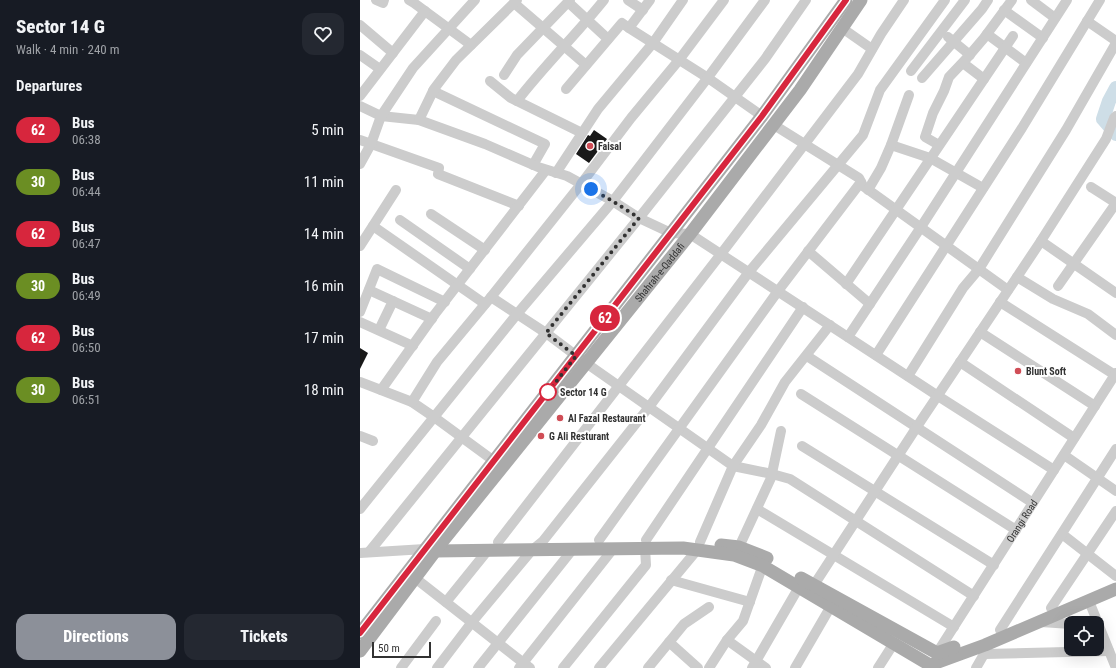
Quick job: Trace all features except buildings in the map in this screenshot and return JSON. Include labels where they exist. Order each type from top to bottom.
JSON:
[{"type":"main road","name":"Shahrah-e-Qaddafi","points":[[360,633],[434,548],[581,359],[671,233],[762,116],[846,0]]},
{"type":"main road","name":"Shahrah-e-Qaddafi","points":[[360,651],[415,578],[494,461],[690,234],[800,90],[862,0]]},
{"type":"main road","points":[[434,548],[488,550],[613,549],[680,539],[698,546],[764,562],[814,585],[937,653],[1000,630],[1116,580]]},
{"type":"main road","points":[[434,548],[498,542],[543,541],[599,540],[645,544]]},
{"type":"main road","points":[[698,546],[739,547],[764,562],[799,587],[894,643],[929,666],[1040,622],[1116,589]]},
{"type":"main road","name":"Orangi Road","points":[[929,666],[937,653]]},
{"type":"street","points":[[376,0],[383,3],[384,0]]},
{"type":"street","points":[[360,164],[371,144],[381,116],[413,68],[475,0]]},
{"type":"street","points":[[518,101],[528,87],[604,0]]},
{"type":"street","points":[[628,0],[643,10]]},
{"type":"street","points":[[629,28],[650,0]]},
{"type":"street","points":[[381,390],[470,269],[519,206],[551,171],[582,133],[598,109],[653,43],[683,0]]},
{"type":"street","points":[[412,402],[437,362],[488,301],[581,184],[631,118],[679,60],[724,0]]},
{"type":"street","points":[[360,509],[517,314],[613,201],[708,78],[765,0]]},
{"type":"street","points":[[365,553],[462,437],[766,59],[806,0]]},
{"type":"street","points":[[498,542],[858,74],[881,34],[904,0]]},
{"type":"street","points":[[437,668],[472,622],[532,550],[543,541],[648,407],[749,272],[863,135],[880,90],[945,0]]},
{"type":"street","points":[[911,71],[965,0]]},
{"type":"street","points":[[922,78],[988,0]]},
{"type":"street","points":[[939,145],[924,137],[933,113],[944,91],[948,77],[970,55],[1012,0]]},
{"type":"street","points":[[1031,0],[1055,18]]},
{"type":"street","points":[[848,337],[921,227],[1067,0]]},
{"type":"street","points":[[876,355],[1022,128],[1100,0]]},
{"type":"street","points":[[504,75],[517,55],[569,1],[608,39]]},
{"type":"street","points":[[419,120],[433,91],[456,60],[516,2],[564,47],[586,65]]},
{"type":"street","points":[[360,96],[393,53],[418,4],[471,45]]},
{"type":"street","points":[[1004,10],[1043,38]]},
{"type":"street","points":[[908,376],[963,288],[979,269],[1066,130],[1116,42],[1087,21]]},
{"type":"street","points":[[566,89],[622,23],[708,78],[734,98],[762,116]]},
{"type":"street","points":[[360,25],[393,53]]},
{"type":"street","points":[[842,28],[872,49]]},
{"type":"street","points":[[941,32],[970,55]]},
{"type":"street","points":[[987,34],[1026,63]]},
{"type":"street","points":[[846,284],[1013,36]]},
{"type":"street","points":[[360,55],[380,69]]},
{"type":"street","points":[[963,63],[984,79]]},
{"type":"street","points":[[490,81],[511,98],[582,133]]},
{"type":"street","points":[[433,91],[545,144],[534,166]]},
{"type":"street","points":[[868,190],[881,168],[891,145],[909,95]]},
{"type":"street","points":[[360,106],[381,116],[419,120],[485,144],[534,166],[567,176],[613,201],[639,218],[671,233],[690,234],[1054,470]]},
{"type":"street","points":[[814,585],[1041,241],[1106,139],[1115,117]]},
{"type":"street","points":[[774,124],[859,178],[863,186],[868,190],[1008,290]]},
{"type":"street","points":[[360,140],[439,168],[438,174],[519,206]]},
{"type":"street","points":[[891,145],[930,158],[983,188]]},
{"type":"street","points":[[599,540],[778,291],[861,182]]},
{"type":"street","points":[[1058,286],[1116,203],[1091,187]]},
{"type":"street","points":[[360,246],[396,190]]},
{"type":"street","points":[[431,214],[485,250]]},
{"type":"street","points":[[400,220],[470,269]]},
{"type":"street","points":[[373,226],[458,285],[517,314],[546,333],[733,466],[790,479],[974,596]]},
{"type":"street","points":[[1041,241],[1116,293]]},
{"type":"street","points":[[808,251],[870,304]]},
{"type":"street","points":[[360,312],[377,269],[445,302]]},
{"type":"street","points":[[1017,277],[1053,299],[1088,314],[1116,335]]},
{"type":"street","points":[[369,290],[432,319]]},
{"type":"street","points":[[379,330],[393,301]]},
{"type":"street","points":[[1000,302],[1115,374]]},
{"type":"street","points":[[563,668],[646,566],[645,544],[707,448],[803,307]]},
{"type":"street","points":[[360,322],[413,346]]},
{"type":"street","points":[[599,668],[698,546],[733,466],[761,425],[786,382],[830,325]]},
{"type":"street","points":[[980,332],[1095,406]]},
{"type":"street","points":[[807,356],[1033,503]]},
{"type":"street","points":[[960,362],[1074,438]]},
{"type":"street","name":"Orangi Road","points":[[937,653],[1115,374]]},
{"type":"street","points":[[360,382],[412,402],[494,461]]},
{"type":"street","points":[[800,394],[1016,530]]},
{"type":"street","points":[[739,547],[771,478],[781,431]]},
{"type":"street","points":[[360,436],[373,441]]},
{"type":"street","points":[[802,446],[994,565]]},
{"type":"street","points":[[1000,630],[1116,449]]},
{"type":"street","points":[[1064,455],[1116,492]]},
{"type":"street","points":[[757,509],[954,627]]},
{"type":"street","points":[[1051,608],[1116,511]]},
{"type":"street","points":[[1062,534],[1116,576]]},
{"type":"street","points":[[365,553],[434,548]]},
{"type":"street","points":[[478,668],[573,549]]},
{"type":"street","points":[[415,578],[472,622],[524,666],[613,549]]},
{"type":"street","points":[[446,602],[488,550]]},
{"type":"street","points":[[709,668],[727,640],[743,621],[764,562]]},
{"type":"street","points":[[671,580],[750,602]]},
{"type":"street","points":[[754,664],[799,587]]},
{"type":"street","points":[[1089,601],[1094,616]]},
{"type":"street","points":[[795,668],[831,606]]},
{"type":"street","points":[[648,668],[684,624],[709,607]]},
{"type":"street","points":[[401,668],[436,621]]},
{"type":"street","points":[[1040,622],[1064,624]]},
{"type":"street","points":[[727,640],[754,664],[766,668]]},
{"type":"street","points":[[1104,640],[1116,668]]},
{"type":"street","points":[[669,642],[698,668]]},
{"type":"street","points":[[976,668],[991,642]]},
{"type":"street","points":[[878,668],[894,643]]},
{"type":"street","points":[[984,654],[1109,651]]},
{"type":"waterway","points":[[1116,88],[1109,101],[1103,119],[1116,134]]},
{"type":"bus line","name":"62","points":[[360,633],[762,116],[846,0]]},
{"type":"place","name":"Faisal","points":[[590,146]]},
{"type":"place","name":"Blunt Soft","points":[[1018,371]]},
{"type":"place","name":"Sector 14 G","points":[[548,392]]},
{"type":"place","name":"Al Fazal Restaurant","points":[[560,418]]},
{"type":"place","name":"G Ali Resturant","points":[[541,436]]},
{"type":"route","points":[[548,392],[576,356],[546,333],[639,218],[591,189]]}]
